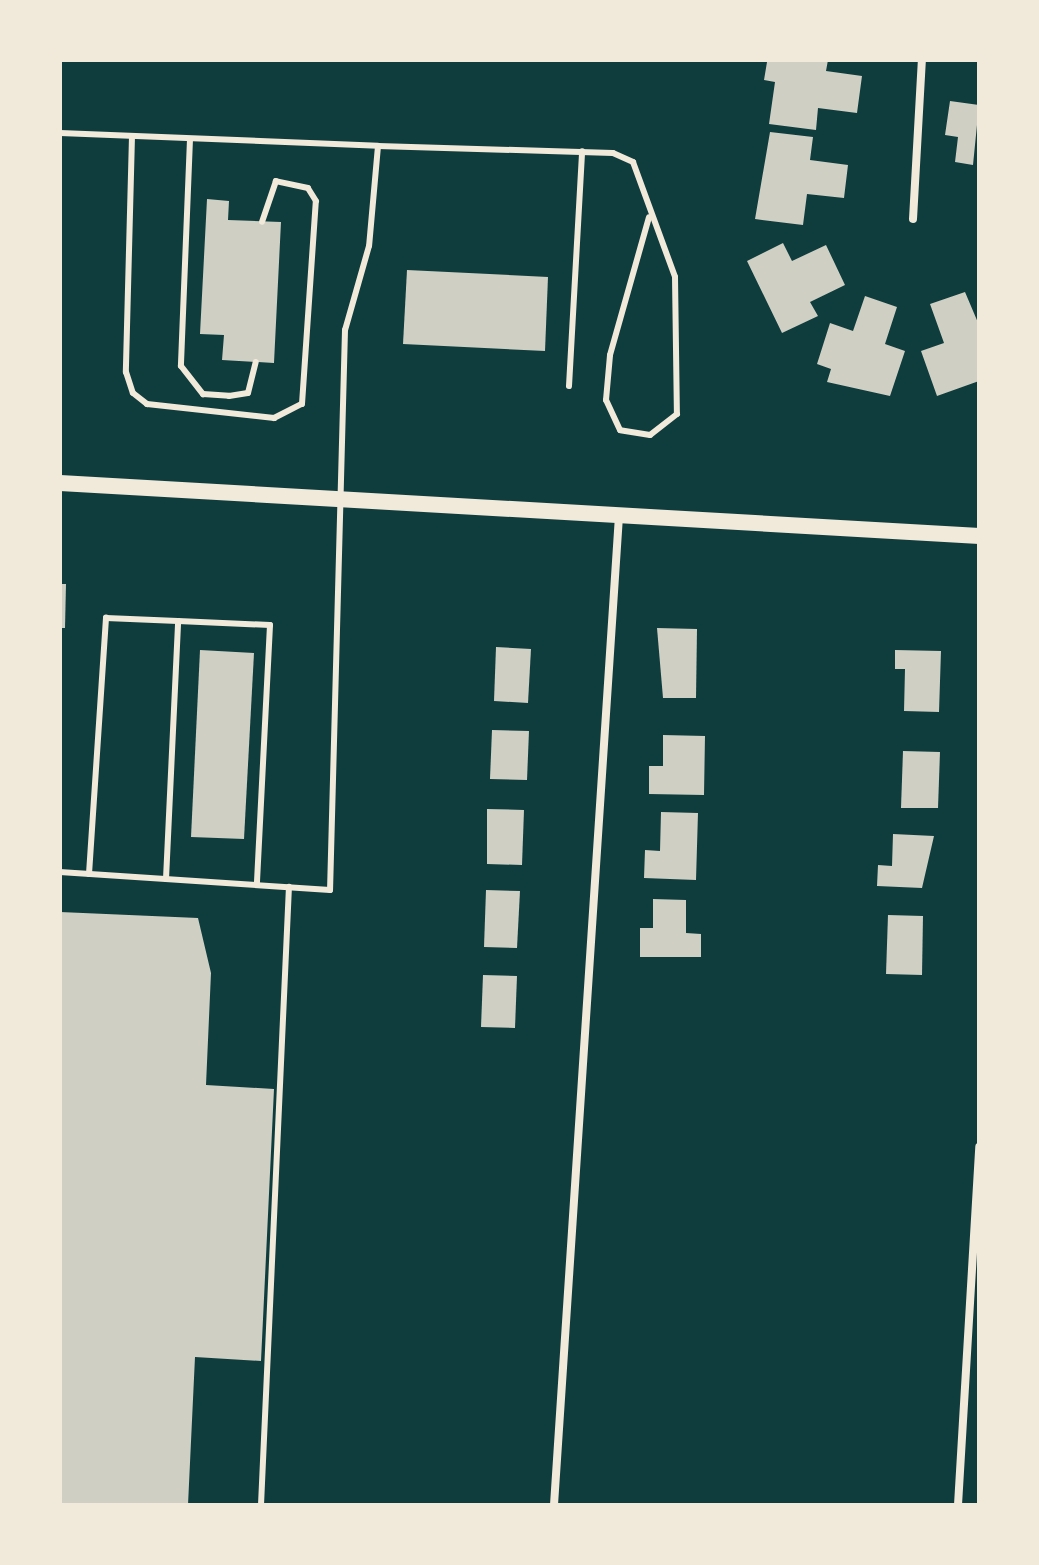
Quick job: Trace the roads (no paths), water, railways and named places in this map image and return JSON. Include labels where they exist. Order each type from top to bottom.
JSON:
[{"type":"main road","points":[[60,483],[979,536]]},
{"type":"street","points":[[913,219],[922,60]]},
{"type":"street","points":[[554,1505],[619,515]]},
{"type":"street","points":[[958,1505],[979,1147]]},
{"type":"lane","points":[[60,133],[582,151],[633,162],[649,217],[675,277],[677,414],[650,435],[620,430],[606,400],[610,355],[649,217]]},
{"type":"lane","points":[[132,136],[126,372],[133,393],[147,404],[274,418],[302,404],[316,201],[308,188],[276,181],[262,222]]},
{"type":"lane","points":[[190,139],[181,366],[203,394],[229,396],[248,393],[256,362]]},
{"type":"lane","points":[[60,872],[330,890],[346,499],[345,330],[369,246],[378,146]]},
{"type":"lane","points":[[569,386],[582,151]]},
{"type":"lane","points":[[89,874],[106,618],[270,625],[257,885]]},
{"type":"lane","points":[[166,879],[178,621]]},
{"type":"lane","points":[[261,1505],[289,887]]}]
